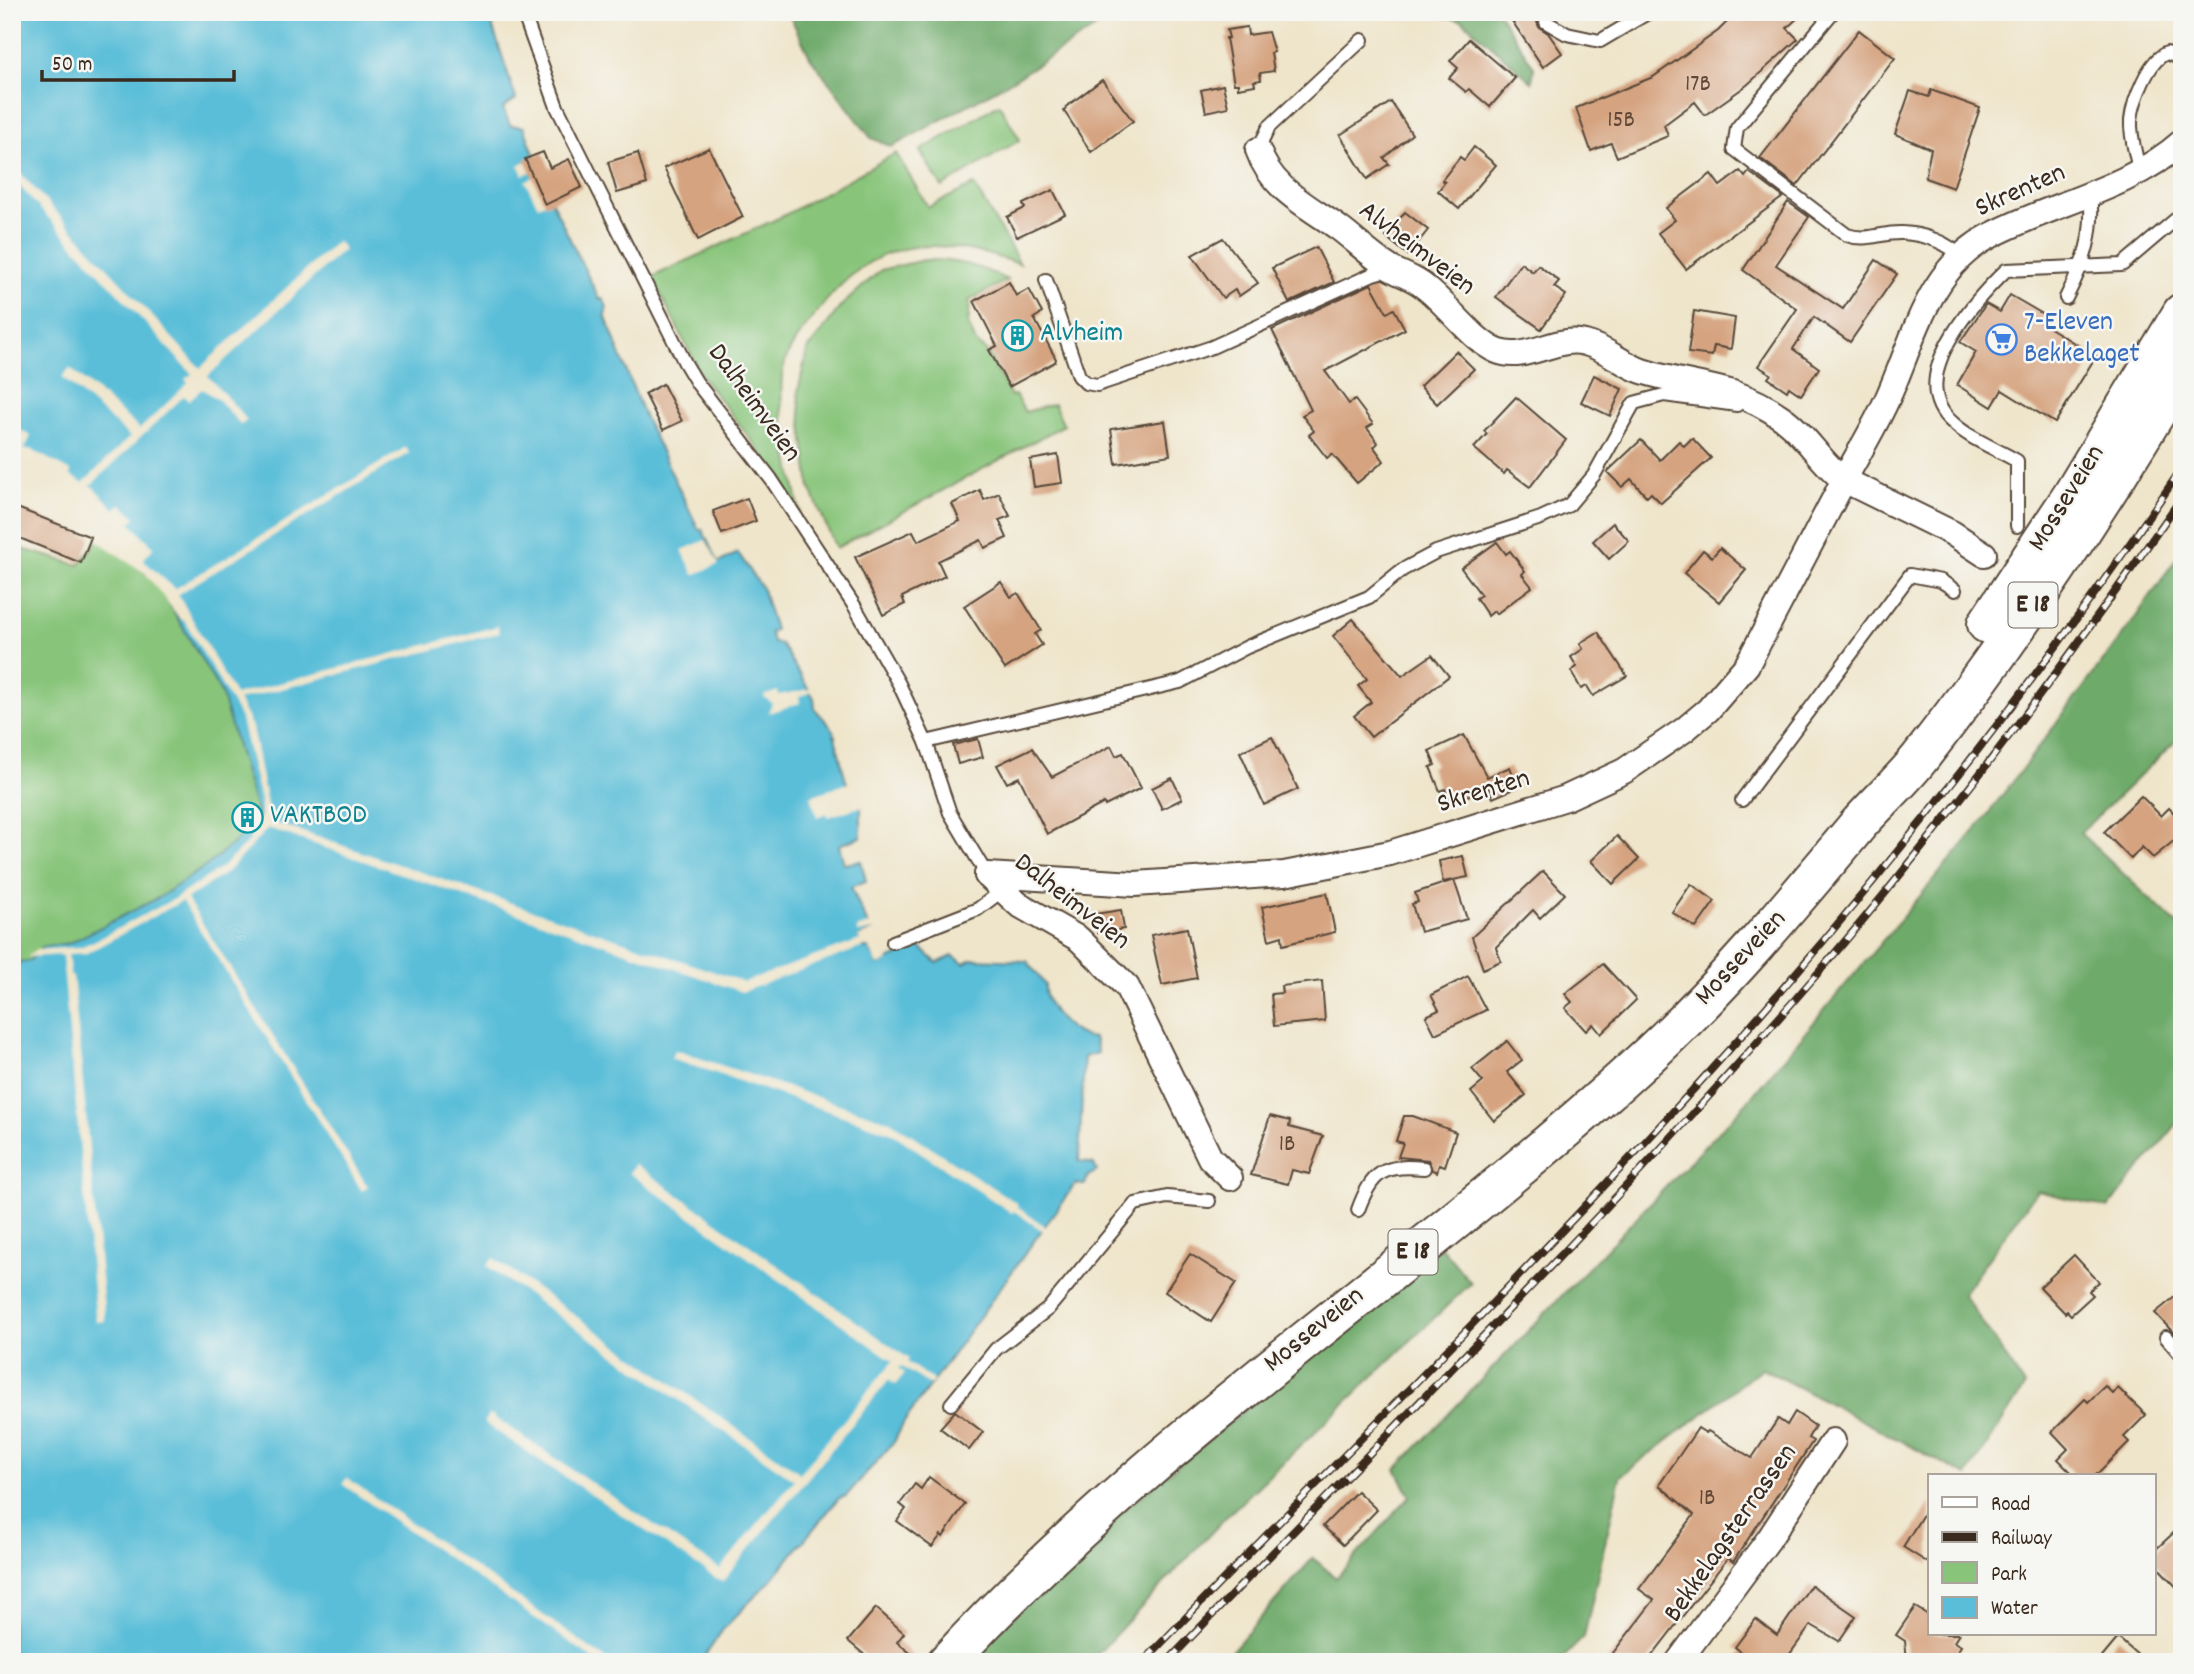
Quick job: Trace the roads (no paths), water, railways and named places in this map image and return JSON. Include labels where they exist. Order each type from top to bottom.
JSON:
[{"type":"highway","name":"Mosseveien","points":[[1860,823],[1895,751],[2003,601],[2182,313]]},
{"type":"highway","name":"Mosseveien","points":[[947,1662],[1087,1522],[1231,1398],[1545,1147],[1645,1059],[1777,922],[1860,823],[1915,764],[2027,613],[2073,547],[2182,370]]},
{"type":"highway","name":"E 18","points":[[2003,601],[2017,526]]},
{"type":"street","name":"Skrenten","points":[[995,882],[1135,884],[1284,874],[1390,853],[1566,798],[1624,771],[1685,730],[1708,710],[1747,665],[1888,398],[1925,306],[1937,285],[1961,258],[1988,237],[2090,194],[2139,170],[2182,142]]},
{"type":"street","name":"Alvheimveien","points":[[1253,151],[1272,178],[1290,196],[1338,227],[1391,269],[1424,285],[1489,346],[1498,351],[1514,353],[1564,342],[1585,343],[1644,372],[1737,392],[1798,431],[1824,465],[1844,480]]},
{"type":"street","points":[[1844,480],[1952,533],[1984,554]]},
{"type":"street","name":"Dalheimveien","points":[[995,882],[1038,918],[1079,939],[1127,987],[1210,1158],[1230,1178]]},
{"type":"street","name":"Bekkelagsterrassen","points":[[1678,1662],[1769,1539],[1833,1441]]},
{"type":"lane","name":"Dalheimveien","points":[[523,12],[557,107],[685,363],[696,383],[771,479],[835,575],[899,684],[926,742],[950,813],[995,882]]},
{"type":"lane","points":[[1546,22],[1567,34],[1600,41],[1650,12]]},
{"type":"lane","points":[[1833,12],[1737,128],[1734,149],[1847,235],[1858,239],[1902,233],[1952,247],[1961,258]]},
{"type":"lane","points":[[1253,151],[1269,127],[1363,40]]},
{"type":"lane","points":[[2139,170],[2132,135],[2134,106],[2156,58],[2167,52],[2182,59]]},
{"type":"lane","points":[[2066,298],[2081,269],[2092,230],[2090,194]]},
{"type":"lane","points":[[2017,526],[2017,461],[1952,423],[1937,402],[1935,383],[1942,354],[1973,302],[2007,270],[2081,269],[2122,265],[2182,214]]},
{"type":"lane","points":[[1046,280],[1079,376],[1086,383],[1097,385],[1212,347],[1373,274],[1391,269]]},
{"type":"lane","points":[[926,742],[1180,682],[1258,642],[1369,597],[1402,570],[1436,552],[1541,518],[1569,505],[1594,474],[1634,403],[1664,395],[1748,407],[1758,403]]},
{"type":"lane","points":[[1742,800],[1910,575],[1941,580],[1955,590]]},
{"type":"lane","points":[[893,942],[978,909],[995,882]]},
{"type":"lane","points":[[1358,1210],[1370,1184],[1385,1169],[1394,1166],[1424,1168]]},
{"type":"lane","points":[[951,1404],[996,1349],[1048,1309],[1135,1204],[1167,1196],[1209,1201]]},
{"type":"lane","points":[[2166,1337],[2182,1356]]},
{"type":"water","points":[[12,12],[488,12],[516,99],[503,108],[510,125],[524,127],[552,202],[599,299],[603,299],[607,307],[605,315],[644,416],[699,530],[702,529],[718,563],[738,553],[762,588],[775,630],[770,632],[773,643],[781,644],[814,698],[815,709],[833,729],[846,781],[861,808],[861,837],[839,845],[844,864],[861,861],[866,881],[851,887],[868,925],[875,929],[859,937],[865,949],[869,947],[878,965],[919,946],[937,963],[953,956],[964,963],[973,959],[1027,961],[1045,985],[1049,1002],[1060,1019],[1076,1032],[1094,1038],[1098,1053],[1084,1057],[1079,1161],[1094,1164],[1097,1171],[1088,1176],[1085,1185],[1075,1184],[904,1422],[894,1442],[846,1496],[839,1498],[772,1579],[724,1628],[701,1662],[12,1662],[12,964],[29,961],[43,947],[70,943],[160,897],[209,864],[257,823],[258,816],[221,693],[157,583],[56,490],[12,476]]},
{"type":"railway","points":[[1143,1662],[1584,1207],[1788,982],[1907,840],[2021,694],[2182,468]]},
{"type":"railway","points":[[1167,1662],[1579,1236],[1740,1062],[1818,973],[1914,858],[2006,740],[2182,497]]},
{"type":"place","name":"Alvheim","points":[[1017,335]]},
{"type":"place","name":"7-Eleven Bekkelaget","points":[[2001,340]]},
{"type":"place","name":"VAKTBOD","points":[[247,817]]}]
